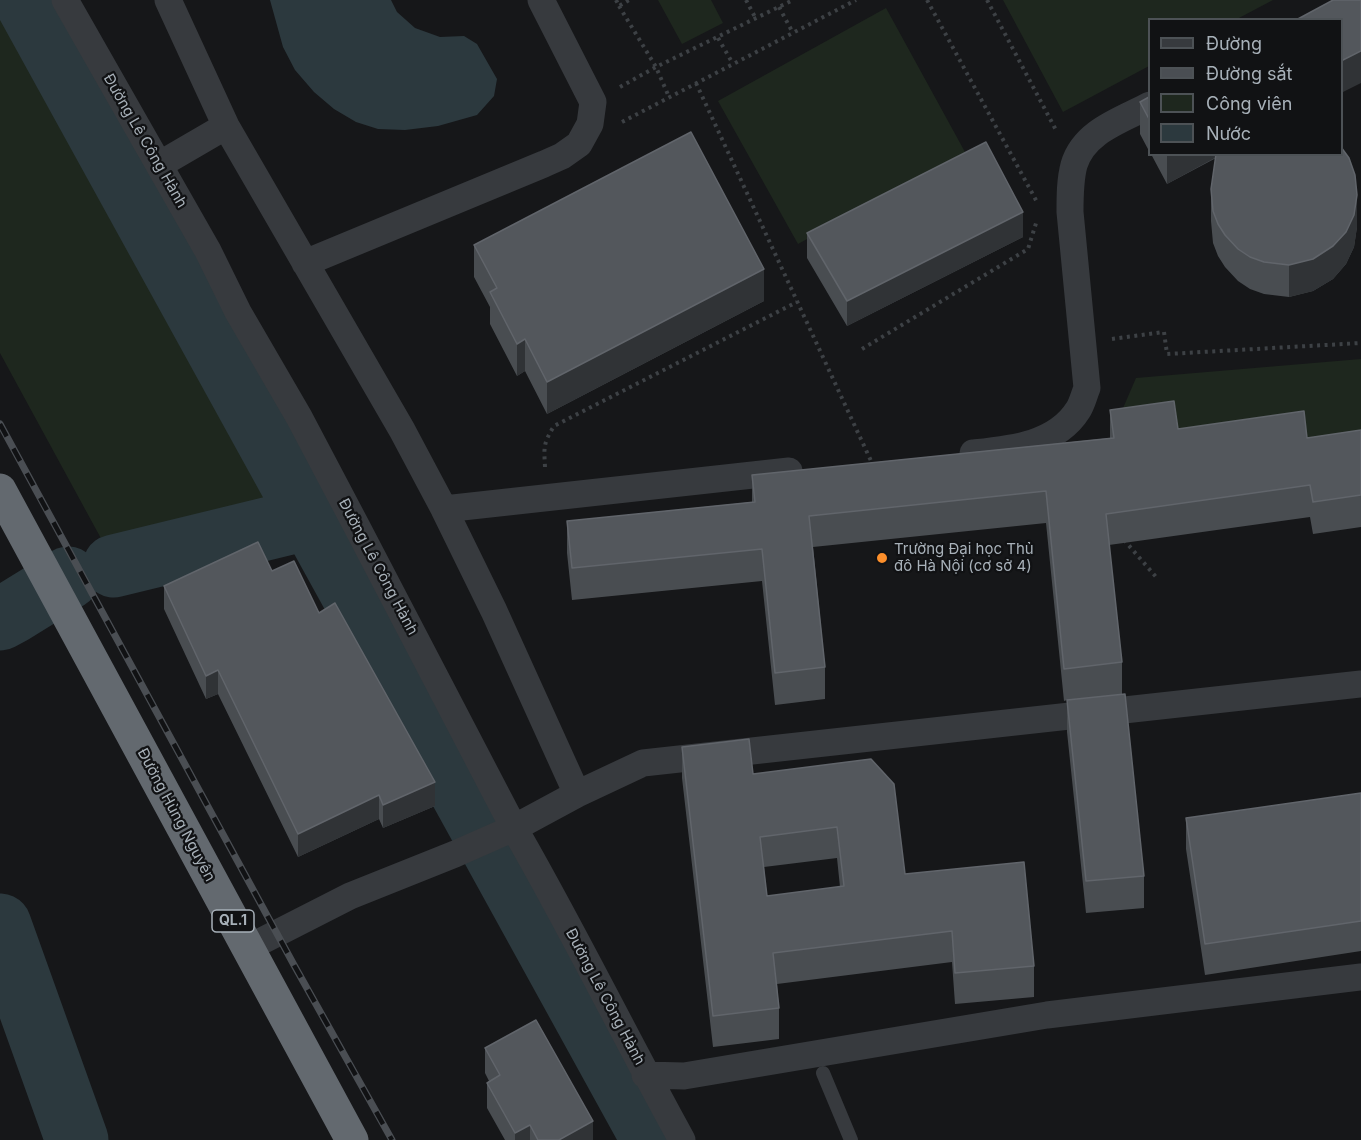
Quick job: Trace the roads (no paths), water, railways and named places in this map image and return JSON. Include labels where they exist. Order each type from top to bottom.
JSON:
[{"type":"highway","name":"Đường Hùng Nguyên","points":[[0,490],[352,1140]]},
{"type":"street","name":"Đường Lê Công Hành","points":[[65,0],[208,251],[238,312],[357,527],[506,832],[543,877],[645,1074],[682,1140]]},
{"type":"street","points":[[168,0],[226,126],[402,430],[444,509],[494,611],[577,794]]},
{"type":"street","points":[[305,263],[544,164],[562,156],[579,144],[590,124],[594,102],[541,0]]},
{"type":"street","points":[[949,455],[1004,450],[1042,441],[1062,428],[1079,410],[1087,388],[1070,212],[1074,164],[1082,148],[1094,135],[1148,106]]},
{"type":"street","points":[[159,165],[226,126]]},
{"type":"street","points":[[444,509],[813,469]]},
{"type":"street","points":[[248,948],[350,896],[506,832],[577,794],[643,763],[1361,684]]},
{"type":"street","points":[[645,1074],[684,1076],[1047,1015],[1361,977]]},
{"type":"lane","points":[[823,1073],[850,1140]]},
{"type":"water","points":[[270,0],[391,0],[397,12],[415,28],[440,37],[464,36],[477,44],[497,79],[494,96],[477,115],[438,126],[405,130],[378,129],[356,122],[334,109],[314,92],[295,70],[283,47]]},
{"type":"waterway","points":[[25,0],[653,1140]]},
{"type":"waterway","points":[[114,566],[311,518]]},
{"type":"waterway","points":[[0,619],[68,578]]},
{"type":"waterway","points":[[0,925],[77,1140]]},
{"type":"railway","points":[[0,424],[294,965],[392,1140]]},
{"type":"place","name":"Trường Đại học Thủ đô Hà Nội (cơ sở 4)","points":[[882,558]]}]
